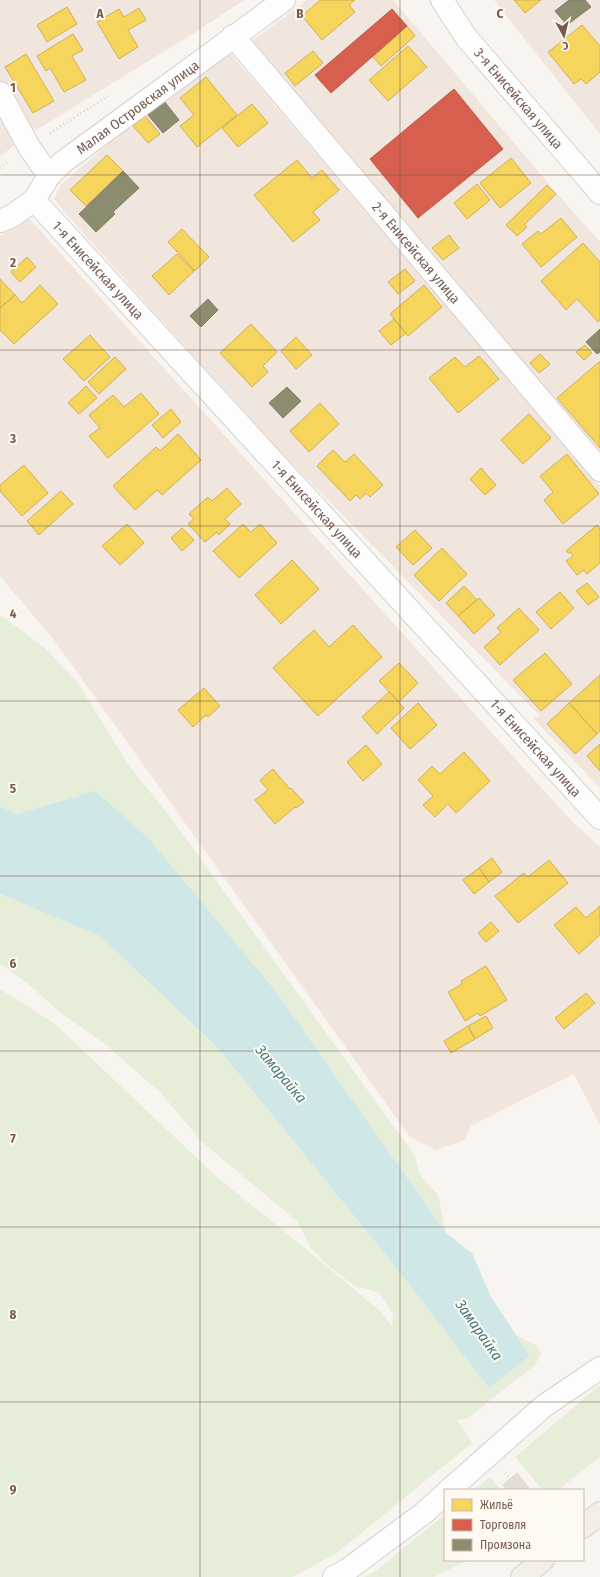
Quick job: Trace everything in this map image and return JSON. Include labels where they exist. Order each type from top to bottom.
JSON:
[{"type":"main road","points":[[584,1526],[600,1513]]},
{"type":"main road","points":[[522,1577],[542,1561]]},
{"type":"street","name":"Малая Островская улица","points":[[0,221],[12,216],[34,200],[49,176],[63,162],[284,0]]},
{"type":"street","name":"3-я Енисейская улица","points":[[442,0],[466,37],[600,193]]},
{"type":"street","name":"2-я Енисейская улица","points":[[234,36],[600,470]]},
{"type":"street","points":[[0,93],[29,147],[49,176]]},
{"type":"street","name":"1-я Енисейская улица","points":[[34,200],[600,818]]},
{"type":"street","points":[[450,1489],[544,1406],[600,1368]]},
{"type":"street","points":[[334,1577],[347,1570],[424,1513],[444,1495]]},
{"type":"shaded area","points":[[0,0],[244,0],[194,33],[33,132],[0,156]]},
{"type":"shaded area","points":[[307,0],[393,0],[559,196],[600,242],[600,452],[394,215],[252,41]]},
{"type":"shaded area","points":[[494,0],[600,0],[600,134]]},
{"type":"shaded area","points":[[229,52],[600,486],[600,788],[534,719],[539,715],[270,441],[54,199],[61,185],[134,121]]},
{"type":"shaded area","points":[[26,215],[547,794],[572,821],[600,847],[600,1125],[574,1074],[471,1126],[464,1140],[436,1150],[410,1137],[54,640],[0,576],[0,236]]},
{"type":"green space","points":[[0,617],[5,618],[45,648],[78,683],[129,766],[171,818],[415,1156],[419,1174],[438,1195],[446,1233],[277,993],[95,791],[17,814],[0,806]]},
{"type":"green space","points":[[0,894],[100,936],[217,1047],[398,1270],[489,1387],[530,1356],[516,1335],[537,1346],[541,1354],[535,1365],[468,1418],[457,1420],[472,1443],[334,1555],[292,1577],[0,1577],[0,989],[55,1024],[219,1179],[380,1311],[392,1327],[393,1314],[380,1293],[353,1285],[329,1266],[310,1247],[298,1222],[201,1141],[161,1093],[105,1044],[61,1013],[27,983],[0,964]]},
{"type":"green space","points":[[600,1385],[600,1457],[559,1489],[542,1489],[515,1457]]},
{"type":"green space","points":[[490,1477],[500,1489],[475,1489]]},
{"type":"green space","points":[[444,1515],[444,1561],[466,1561],[434,1577],[364,1577],[377,1570]]},
{"type":"water","name":"Замарайка","points":[[95,791],[149,839],[277,993],[446,1233],[472,1253],[491,1297],[530,1356],[489,1388],[398,1270],[217,1047],[100,936],[0,894],[0,806],[17,814]]},
{"type":"building: Жильё","points":[[320,0],[355,0],[349,5],[355,12],[322,40],[302,16]]},
{"type":"building: Жильё","points":[[514,0],[541,0],[525,13]]},
{"type":"building: Жильё","points":[[67,7],[77,24],[47,42],[37,25]]},
{"type":"building: Жильё","points":[[139,8],[146,20],[128,30],[138,47],[119,59],[97,22],[119,9],[124,17]]},
{"type":"building: Жильё","points":[[582,25],[600,46],[600,72],[586,84],[581,79],[574,84],[548,52]]},
{"type":"building: Жильё","points":[[407,26],[415,36],[381,66],[373,57]]},
{"type":"building: Жильё","points":[[73,34],[83,50],[72,56],[86,80],[64,92],[50,68],[46,71],[37,56]]},
{"type":"building: Жильё","points":[[408,46],[427,67],[388,101],[369,80]]},
{"type":"building: Жильё","points":[[313,51],[323,63],[295,86],[285,73]]},
{"type":"building: Жильё","points":[[26,54],[54,101],[33,113],[5,67]]},
{"type":"building: Жильё","points":[[206,77],[237,115],[197,147],[180,126],[194,115],[180,98]]},
{"type":"building: Жильё","points":[[252,104],[268,123],[238,147],[222,128]]},
{"type":"building: Жильё","points":[[145,116],[160,134],[148,143],[133,126]]},
{"type":"building: Жильё","points":[[107,155],[123,171],[86,206],[70,190]]},
{"type":"building: Жильё","points":[[511,158],[531,183],[500,208],[480,183]]},
{"type":"building: Жильё","points":[[297,160],[312,178],[322,170],[339,190],[313,212],[320,220],[293,242],[254,195]]},
{"type":"building: Жильё","points":[[477,184],[490,200],[467,219],[454,203]]},
{"type":"building: Жильё","points":[[547,185],[556,194],[524,225],[527,227],[517,236],[506,225]]},
{"type":"building: Жильё","points":[[561,218],[577,237],[541,267],[522,244],[538,231],[541,234]]},
{"type":"building: Жильё","points":[[182,229],[209,257],[195,271],[168,242]]},
{"type":"building: Жильё","points":[[449,235],[459,248],[443,260],[432,248]]},
{"type":"building: Жильё","points":[[583,243],[600,262],[600,320],[598,322],[577,299],[566,310],[541,281]]},
{"type":"building: Жильё","points":[[177,254],[194,271],[169,295],[152,276]]},
{"type":"building: Жильё","points":[[27,257],[36,267],[20,282],[11,272]]},
{"type":"building: Жильё","points":[[405,269],[415,281],[398,294],[388,282]]},
{"type":"building: Жильё","points":[[0,279],[15,295],[0,308]]},
{"type":"building: Жильё","points":[[40,285],[58,304],[14,344],[0,330],[0,308],[15,295],[22,303]]},
{"type":"building: Жильё","points":[[424,285],[442,307],[408,336],[390,314]]},
{"type":"building: Жильё","points":[[394,319],[406,333],[391,345],[379,331]]},
{"type":"building: Жильё","points":[[251,324],[277,352],[263,366],[268,372],[252,387],[220,353]]},
{"type":"building: Жильё","points":[[90,335],[110,357],[84,381],[63,359]]},
{"type":"building: Жильё","points":[[296,337],[312,355],[296,369],[281,351]]},
{"type":"building: Жильё","points":[[585,345],[592,353],[584,360],[576,352]]},
{"type":"building: Жильё","points":[[540,354],[550,364],[539,373],[530,363]]},
{"type":"building: Жильё","points":[[479,356],[499,379],[458,413],[429,378],[455,357],[465,367]]},
{"type":"building: Жильё","points":[[115,357],[126,369],[99,394],[88,382]]},
{"type":"building: Жильё","points":[[600,362],[600,448],[557,398]]},
{"type":"building: Жильё","points":[[86,386],[97,398],[79,414],[68,403]]},
{"type":"building: Жильё","points":[[141,393],[159,414],[108,458],[89,436],[100,428],[89,415],[113,395],[124,407]]},
{"type":"building: Жильё","points":[[320,403],[339,424],[309,452],[290,431]]},
{"type":"building: Жильё","points":[[171,409],[181,422],[163,438],[152,425]]},
{"type":"building: Жильё","points":[[529,414],[551,438],[523,464],[501,440]]},
{"type":"building: Жильё","points":[[178,434],[201,460],[162,495],[157,490],[135,510],[113,486],[156,447],[160,451]]},
{"type":"building: Жильё","points":[[333,450],[345,462],[354,454],[383,485],[370,497],[366,493],[360,499],[356,495],[350,501],[317,466]]},
{"type":"building: Жильё","points":[[567,454],[599,494],[563,524],[544,500],[553,492],[540,476]]},
{"type":"building: Жильё","points":[[24,465],[48,493],[22,516],[0,491],[0,485]]},
{"type":"building: Жильё","points":[[481,468],[496,485],[485,495],[470,479]]},
{"type":"building: Жильё","points":[[227,488],[241,504],[225,519],[230,524],[219,535],[217,532],[205,542],[188,524],[194,519],[189,514],[208,497],[212,501]]},
{"type":"building: Жильё","points":[[61,491],[73,504],[39,535],[27,521]]},
{"type":"building: Жильё","points":[[127,524],[144,543],[120,565],[102,546]]},
{"type":"building: Жильё","points":[[243,524],[251,532],[260,524],[277,543],[239,578],[213,551]]},
{"type":"building: Жильё","points":[[597,525],[600,529],[600,563],[587,574],[584,570],[577,575],[566,561],[573,556],[570,552],[568,553],[566,551]]},
{"type":"building: Жильё","points":[[182,528],[194,540],[182,551],[171,538]]},
{"type":"building: Жильё","points":[[415,530],[432,548],[413,565],[396,547]]},
{"type":"building: Жильё","points":[[442,548],[467,574],[439,601],[414,575]]},
{"type":"building: Жильё","points":[[292,560],[319,589],[281,624],[255,595]]},
{"type":"building: Жильё","points":[[587,583],[599,597],[588,605],[576,591]]},
{"type":"building: Жильё","points":[[464,586],[477,600],[458,616],[446,603]]},
{"type":"building: Жильё","points":[[560,592],[574,608],[551,629],[536,612]]},
{"type":"building: Жильё","points":[[479,598],[495,615],[474,634],[458,616]]},
{"type":"building: Жильё","points":[[519,608],[539,630],[500,665],[484,647],[501,632],[497,628]]},
{"type":"building: Жильё","points":[[353,625],[382,657],[318,716],[273,668],[314,630],[329,647]]},
{"type":"building: Жильё","points":[[545,653],[572,684],[541,711],[513,680]]},
{"type":"building: Жильё","points":[[399,663],[418,683],[399,702],[379,681]]},
{"type":"building: Жильё","points":[[600,675],[600,731],[597,734],[569,703]]},
{"type":"building: Жильё","points":[[204,688],[220,706],[208,717],[206,715],[193,727],[178,710]]},
{"type":"building: Жильё","points":[[389,692],[404,708],[377,734],[362,717]]},
{"type":"building: Жильё","points":[[418,703],[437,725],[410,749],[391,728]]},
{"type":"building: Жильё","points":[[569,703],[597,734],[575,754],[547,724]]},
{"type":"building: Жильё","points":[[600,744],[600,771],[587,756]]},
{"type":"building: Жильё","points":[[366,745],[382,764],[363,781],[347,762]]},
{"type":"building: Жильё","points":[[464,752],[490,781],[456,813],[448,804],[435,817],[423,805],[433,796],[418,780],[432,766],[440,774]]},
{"type":"building: Жильё","points":[[273,769],[290,789],[291,788],[304,802],[296,808],[295,807],[275,824],[255,800],[268,790],[260,780]]},
{"type":"building: Жильё","points":[[492,858],[502,872],[489,882],[479,868]]},
{"type":"building: Жильё","points":[[549,860],[568,883],[518,923],[495,896],[524,873],[528,877]]},
{"type":"building: Жильё","points":[[479,868],[489,882],[474,894],[463,880]]},
{"type":"building: Жильё","points":[[600,906],[600,935],[579,954],[554,925],[576,907],[586,918]]},
{"type":"building: Жильё","points":[[491,922],[499,931],[486,942],[478,933]]},
{"type":"building: Жильё","points":[[486,966],[507,1000],[480,1016],[478,1013],[465,1021],[448,992],[462,984],[461,981]]},
{"type":"building: Жильё","points":[[586,993],[595,1003],[564,1029],[555,1018]]},
{"type":"building: Жильё","points":[[486,1016],[493,1028],[475,1039],[468,1026]]},
{"type":"building: Жильё","points":[[468,1026],[475,1039],[451,1053],[444,1041]]},
{"type":"building: Торговля","points":[[392,9],[407,26],[331,93],[315,75]]},
{"type":"building: Торговля","points":[[454,89],[503,149],[418,218],[370,159]]},
{"type":"building: Промзона","points":[[569,0],[585,0],[591,7],[567,25],[555,11]]},
{"type":"building: Промзона","points":[[164,101],[179,120],[163,133],[148,115]]},
{"type":"building: Промзона","points":[[123,171],[139,188],[113,212],[115,214],[96,232],[79,214]]},
{"type":"building: Промзона","points":[[208,299],[218,310],[201,327],[190,316]]},
{"type":"building: Промзона","points":[[600,329],[600,352],[597,354],[586,342]]},
{"type":"building: Промзона","points":[[287,387],[301,401],[283,418],[269,403]]},
{"type":"building: Прочее","points":[[517,1473],[529,1488],[506,1489],[503,1485]]}]
